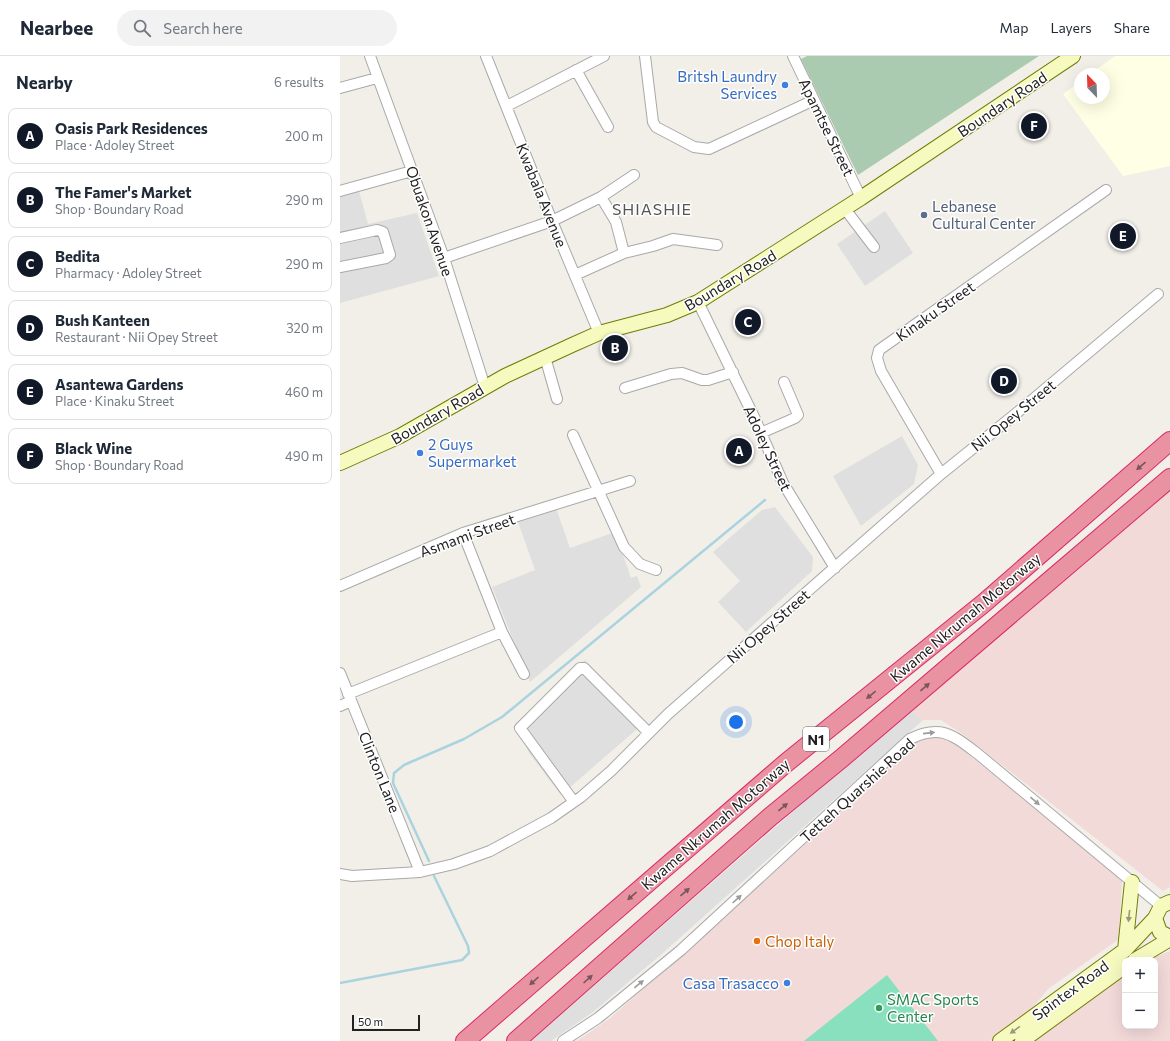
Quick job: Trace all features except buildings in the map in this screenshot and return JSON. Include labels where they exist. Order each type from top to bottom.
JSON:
[{"type":"highway","name":"Kwame Nkrumah Motorway","points":[[465,1041],[786,763],[984,603],[1170,441]]},
{"type":"highway","name":"Kwame Nkrumah Motorway","points":[[516,1041],[770,817],[842,758],[1170,478]]},
{"type":"main road","name":"Boundary Road","points":[[340,463],[426,423],[485,387],[545,357],[599,333],[667,316],[698,302],[861,198],[1073,56]]},
{"type":"main road","points":[[1125,950],[1132,882]]},
{"type":"main road","points":[[1139,957],[1170,938],[1160,932],[1162,909]]},
{"type":"main road","name":"Spintex Road","points":[[1000,1041],[1125,950],[1162,909]]},
{"type":"main road","name":"Spintex Road","points":[[1022,1041],[1122,968]]},
{"type":"street","name":"Obuakon Avenue","points":[[370,56],[444,258],[485,387]]},
{"type":"street","name":"Kwabala Avenue","points":[[486,56],[552,221],[599,333]]},
{"type":"street","points":[[507,106],[604,56]]},
{"type":"street","points":[[645,56],[653,122],[656,127],[694,147],[709,149],[814,100]]},
{"type":"street","name":"Apamtse Street","points":[[793,56],[861,198]]},
{"type":"street","points":[[576,70],[608,127]]},
{"type":"street","points":[[340,88],[378,78]]},
{"type":"street","points":[[340,191],[412,171]]},
{"type":"street","points":[[444,258],[552,221],[601,197],[634,175]]},
{"type":"street","name":"Kinaku Street","points":[[941,474],[881,371],[877,358],[879,350],[1106,190]]},
{"type":"street","points":[[601,197],[616,222],[624,252]]},
{"type":"street","points":[[845,208],[874,247]]},
{"type":"street","points":[[340,238],[377,230],[383,232],[390,255],[386,258],[340,267]]},
{"type":"street","points":[[575,275],[624,252],[653,246],[673,239],[717,245]]},
{"type":"street","name":"Nii Opey Street","points":[[340,874],[352,876],[420,872],[454,864],[490,851],[551,818],[574,802],[611,771],[668,714],[941,474],[1013,416],[1158,294]]},
{"type":"street","name":"Adoley Street","points":[[698,302],[762,432],[783,483],[835,568]]},
{"type":"street","points":[[545,357],[557,399]]},
{"type":"street","points":[[625,388],[671,374],[682,373],[702,380],[708,380],[733,372]]},
{"type":"street","points":[[762,432],[795,418],[798,415],[784,382]]},
{"type":"street","points":[[573,435],[624,547],[640,564],[656,570]]},
{"type":"street","name":"Asmami Street","points":[[340,586],[463,533],[630,480]]},
{"type":"street","points":[[463,533],[502,632],[524,674]]},
{"type":"street","points":[[340,706],[350,698],[502,632]]},
{"type":"street","points":[[574,802],[565,792],[520,728],[580,668],[584,668],[649,733]]},
{"type":"street","name":"Clinton Lane","points":[[340,673],[420,872]]},
{"type":"street","name":"Tetteh Quarshie Road","points":[[563,1041],[598,1018],[681,950],[910,739],[924,733],[941,732],[953,735],[1132,882],[1162,909]]},
{"type":"shaded area","points":[[807,56],[1039,56],[858,175],[801,59]]},
{"type":"shaded area","points":[[1115,56],[1170,56],[1170,166],[1123,176],[1063,94],[1074,86],[1074,104],[1110,104],[1110,68],[1098,68]]},
{"type":"shaded area","points":[[359,191],[368,224],[417,213],[439,276],[340,303],[340,197]]},
{"type":"shaded area","points":[[885,211],[913,253],[865,286],[837,244]]},
{"type":"shaded area","points":[[902,436],[918,465],[914,484],[861,526],[833,476]]},
{"type":"shaded area","points":[[1170,485],[1170,887],[1163,891],[961,733],[941,720],[923,720],[909,710]]},
{"type":"shaded area","points":[[775,507],[813,557],[812,571],[746,632],[718,602],[740,581],[713,552],[762,510]]},
{"type":"shaded area","points":[[556,508],[570,548],[615,532],[631,578],[637,576],[641,587],[530,682],[492,587],[535,570],[518,522]]},
{"type":"shaded area","points":[[585,660],[644,723],[561,795],[529,753],[515,724]]},
{"type":"shaded area","points":[[909,710],[923,720],[663,953],[593,1012],[551,1041],[531,1041]]},
{"type":"shaded area","points":[[940,737],[954,743],[1122,879],[1119,939],[1048,989],[1024,1018],[989,1041],[577,1041],[609,1019],[815,835],[919,739]]},
{"type":"shaded area","points":[[1170,951],[1170,1041],[1030,1041],[1122,976],[1122,1029],[1158,1029],[1158,957],[1155,957]]},
{"type":"green space","name":"SMAC Sports Center","points":[[887,975],[938,1041],[804,1041]]},
{"type":"waterway","points":[[429,861],[393,783],[394,773],[404,765],[464,739],[502,717],[765,500]]},
{"type":"waterway","points":[[340,983],[462,960],[469,953],[468,946],[434,876]]},
{"type":"place","name":"Britsh Laundry Services","points":[[785,85]]},
{"type":"place","name":"Black Wine","points":[[1034,126]]},
{"type":"place","name":"Lebanese Cultural Center","points":[[924,215]]},
{"type":"place","name":"Asantewa Gardens","points":[[1123,236]]},
{"type":"place","name":"Bedita","points":[[748,322]]},
{"type":"place","name":"The Famer's Market","points":[[615,348]]},
{"type":"place","name":"Bush Kanteen","points":[[1004,381]]},
{"type":"place","name":"Oasis Park Residences","points":[[739,451]]},
{"type":"place","name":"2 Guys Supermarket","points":[[420,453]]},
{"type":"place","name":"Chop Italy","points":[[757,941]]},
{"type":"place","name":"Casa Trasacco","points":[[787,983]]},
{"type":"place","name":"SMAC Sports Center","points":[[879,1008]]},
{"type":"district","name":"SHIASHIE","points":[[652,208]]}]
